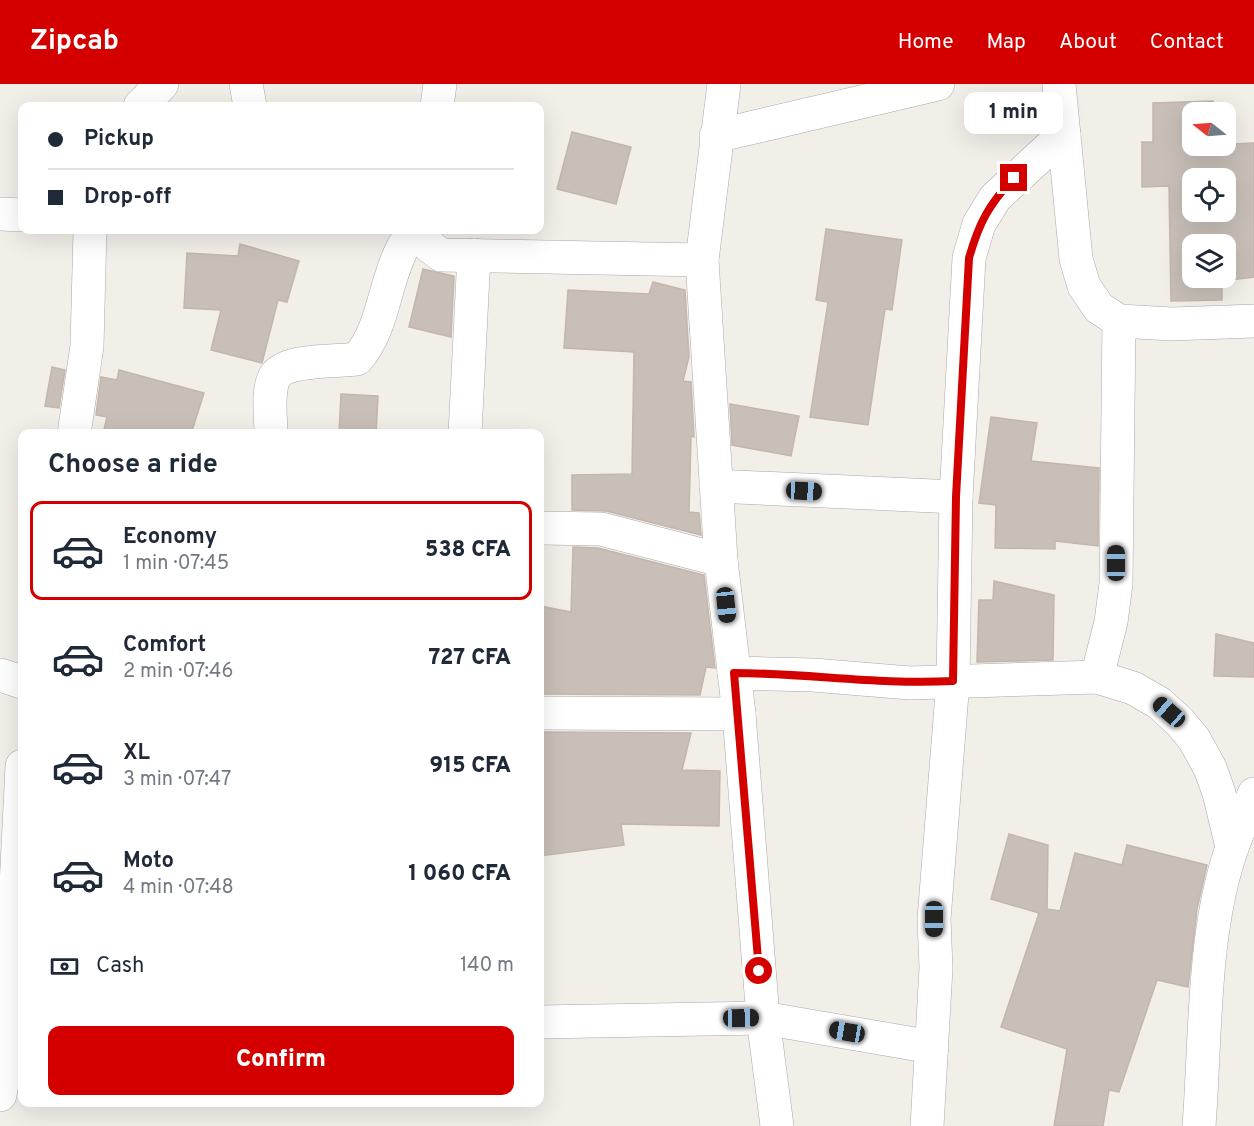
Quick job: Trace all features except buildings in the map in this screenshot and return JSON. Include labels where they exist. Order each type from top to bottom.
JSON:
[{"type":"street","points":[[144,102],[162,84]]},
{"type":"street","points":[[246,84],[249,102]]},
{"type":"street","points":[[438,102],[440,84]]},
{"type":"street","points":[[724,84],[702,260],[722,560],[739,714],[763,1018],[777,1126]]},
{"type":"street","points":[[716,136],[938,84]]},
{"type":"street","points":[[1059,84],[1077,259],[1084,286],[1099,308],[1119,321],[1172,324],[1254,321]]},
{"type":"street","points":[[927,1126],[936,968],[934,919],[953,681],[956,497],[969,258],[979,224],[995,198],[1064,134]]},
{"type":"street","points":[[0,214],[18,215]]},
{"type":"street","points":[[75,429],[86,355],[90,234]]},
{"type":"street","points":[[271,429],[274,378],[280,370],[293,364],[357,359],[363,352],[380,314],[404,247],[416,234]]},
{"type":"street","points":[[422,234],[429,246],[441,255],[702,260]]},
{"type":"street","points":[[465,429],[474,255]]},
{"type":"street","points":[[1098,677],[1111,622],[1116,584],[1119,321]]},
{"type":"street","points":[[716,486],[956,497]]},
{"type":"street","points":[[544,528],[601,529],[722,560]]},
{"type":"street","points":[[734,673],[813,675],[910,683],[1098,677],[1133,688],[1159,703],[1187,730],[1210,768],[1232,847]]},
{"type":"street","points":[[0,675],[18,681]]},
{"type":"street","points":[[544,713],[739,714]]},
{"type":"street","points":[[1199,1126],[1206,999],[1217,913],[1232,847],[1254,794]]},
{"type":"street","points":[[0,1095],[8,1048],[18,843]]},
{"type":"street","points":[[544,1022],[763,1018],[932,1047]]},
{"type":"route","points":[[759,971],[734,673],[778,673],[910,683],[953,681],[956,497],[969,258],[979,224],[995,198],[1014,178]]}]
